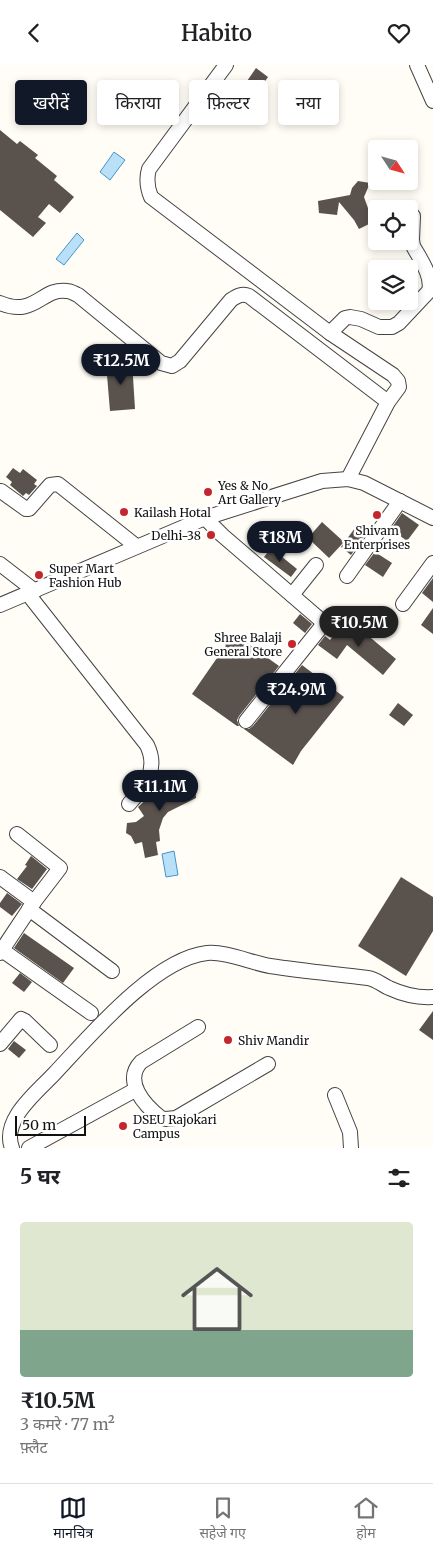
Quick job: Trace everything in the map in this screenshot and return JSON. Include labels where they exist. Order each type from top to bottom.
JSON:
[{"type":"street","points":[[226,65],[149,169],[147,187],[151,197],[330,333],[393,375],[398,381],[399,387],[388,402],[348,479]]},
{"type":"street","points":[[417,65],[433,101]]},
{"type":"street","points":[[330,333],[344,318],[350,317],[361,319],[379,327],[392,327],[399,323],[429,291],[431,286],[430,277],[415,250]]},
{"type":"street","points":[[0,303],[10,307],[24,308],[56,292],[67,291],[78,295],[161,363],[172,366],[180,361],[231,300],[245,294],[388,402]]},
{"type":"street","points":[[0,605],[205,518],[322,481],[348,479],[364,483],[433,518]]},
{"type":"street","points":[[2,491],[26,509],[29,509],[50,485],[58,484],[136,546]]},
{"type":"street","points":[[347,576],[400,501]]},
{"type":"street","points":[[205,518],[222,535],[323,622]]},
{"type":"street","points":[[403,604],[433,563]]},
{"type":"street","points":[[0,564],[31,592],[147,745],[150,751],[151,774],[143,788],[129,804]]},
{"type":"street","points":[[292,595],[316,565]]},
{"type":"street","points":[[246,721],[322,626],[323,622],[334,617],[344,616],[363,620]]},
{"type":"street","points":[[17,834],[60,868],[32,905],[1,952],[91,1013]]},
{"type":"street","points":[[0,877],[112,971]]},
{"type":"street","points":[[12,1148],[9,1141],[13,1120],[54,1074],[122,1004],[167,967],[189,957],[208,953],[268,966],[372,979],[388,988],[421,997],[433,997]]},
{"type":"street","points":[[0,1044],[18,1020],[21,1019],[50,1045]]},
{"type":"street","points":[[198,1027],[141,1062],[138,1066],[134,1077],[135,1090],[157,1115],[166,1119],[176,1118],[268,1064]]},
{"type":"street","points":[[32,1147],[135,1090]]},
{"type":"street","points":[[335,1095],[350,1131],[351,1148]]},
{"type":"water","points":[[114,152],[125,160],[110,180],[100,172]]},
{"type":"water","points":[[77,233],[84,240],[64,265],[56,259]]},
{"type":"water","points":[[174,851],[178,875],[166,877],[162,854]]},
{"type":"building","points":[[256,68],[268,77],[266,80],[248,80]]},
{"type":"building","points":[[0,130],[17,144],[20,141],[38,155],[35,158],[57,176],[54,180],[74,197],[60,213],[49,204],[38,217],[46,223],[33,237],[0,210]]},
{"type":"building","points":[[358,181],[368,183],[364,197],[368,208],[368,224],[359,229],[339,202],[337,215],[319,213],[318,201],[350,195],[352,188]]},
{"type":"building","points":[[132,361],[135,409],[110,411],[106,363]]},
{"type":"building","points":[[13,468],[20,473],[23,469],[37,480],[34,484],[37,486],[29,495],[26,493],[23,496],[10,485],[12,482],[6,477]]},
{"type":"building","points":[[402,513],[419,525],[407,541],[391,529]]},
{"type":"building","points":[[322,522],[344,542],[329,558],[308,538]]},
{"type":"building","points":[[355,528],[365,535],[351,555],[341,547]]},
{"type":"building","points":[[271,548],[297,569],[291,577],[264,557]]},
{"type":"building","points":[[375,552],[392,563],[383,577],[365,565]]},
{"type":"building","points":[[433,578],[433,602],[422,593]]},
{"type":"building","points":[[433,608],[433,634],[421,625]]},
{"type":"building","points":[[300,614],[312,624],[305,633],[293,623]]},
{"type":"building","points":[[341,626],[359,628],[396,659],[383,675],[347,645],[337,659],[318,645],[325,636],[330,640]]},
{"type":"building","points":[[233,633],[279,666],[239,716],[237,720],[239,726],[192,694]]},
{"type":"building","points":[[302,665],[344,697],[301,751],[293,765],[244,729],[249,729],[253,726]]},
{"type":"building","points":[[398,703],[413,715],[404,726],[389,715]]},
{"type":"building","points":[[186,775],[187,784],[195,784],[196,798],[168,812],[163,818],[159,830],[160,841],[156,842],[158,855],[145,858],[142,842],[135,844],[131,836],[126,833],[127,823],[136,822],[144,816],[138,807],[163,784],[164,777]]},
{"type":"building","points":[[31,856],[47,869],[32,889],[17,879],[27,866],[25,865]]},
{"type":"building","points":[[401,877],[433,897],[433,931],[406,976],[358,946]]},
{"type":"building","points":[[7,893],[22,904],[12,916],[0,907],[0,903]]},
{"type":"building","points":[[24,933],[74,968],[63,983],[14,948]]},
{"type":"building","points":[[20,973],[32,982],[24,992],[12,983]]},
{"type":"building","points":[[433,1011],[433,1040],[419,1030]]},
{"type":"building","points":[[14,1041],[26,1050],[19,1058],[8,1049]]},
{"type":"place","name":"Yes & No Art Gallery","points":[[208,492]]},
{"type":"place","name":"Kailash Hotal","points":[[124,512]]},
{"type":"place","name":"Shivam Enterprises","points":[[377,515]]},
{"type":"place","name":"Delhi-38","points":[[211,535]]},
{"type":"place","name":"Super Mart Fashion Hub","points":[[39,575]]},
{"type":"place","name":"Shree Balaji General Store","points":[[292,644]]},
{"type":"place","name":"Shiv Mandir","points":[[228,1040]]},
{"type":"place","name":"DSEU Rajokari Campus","points":[[123,1126]]}]
